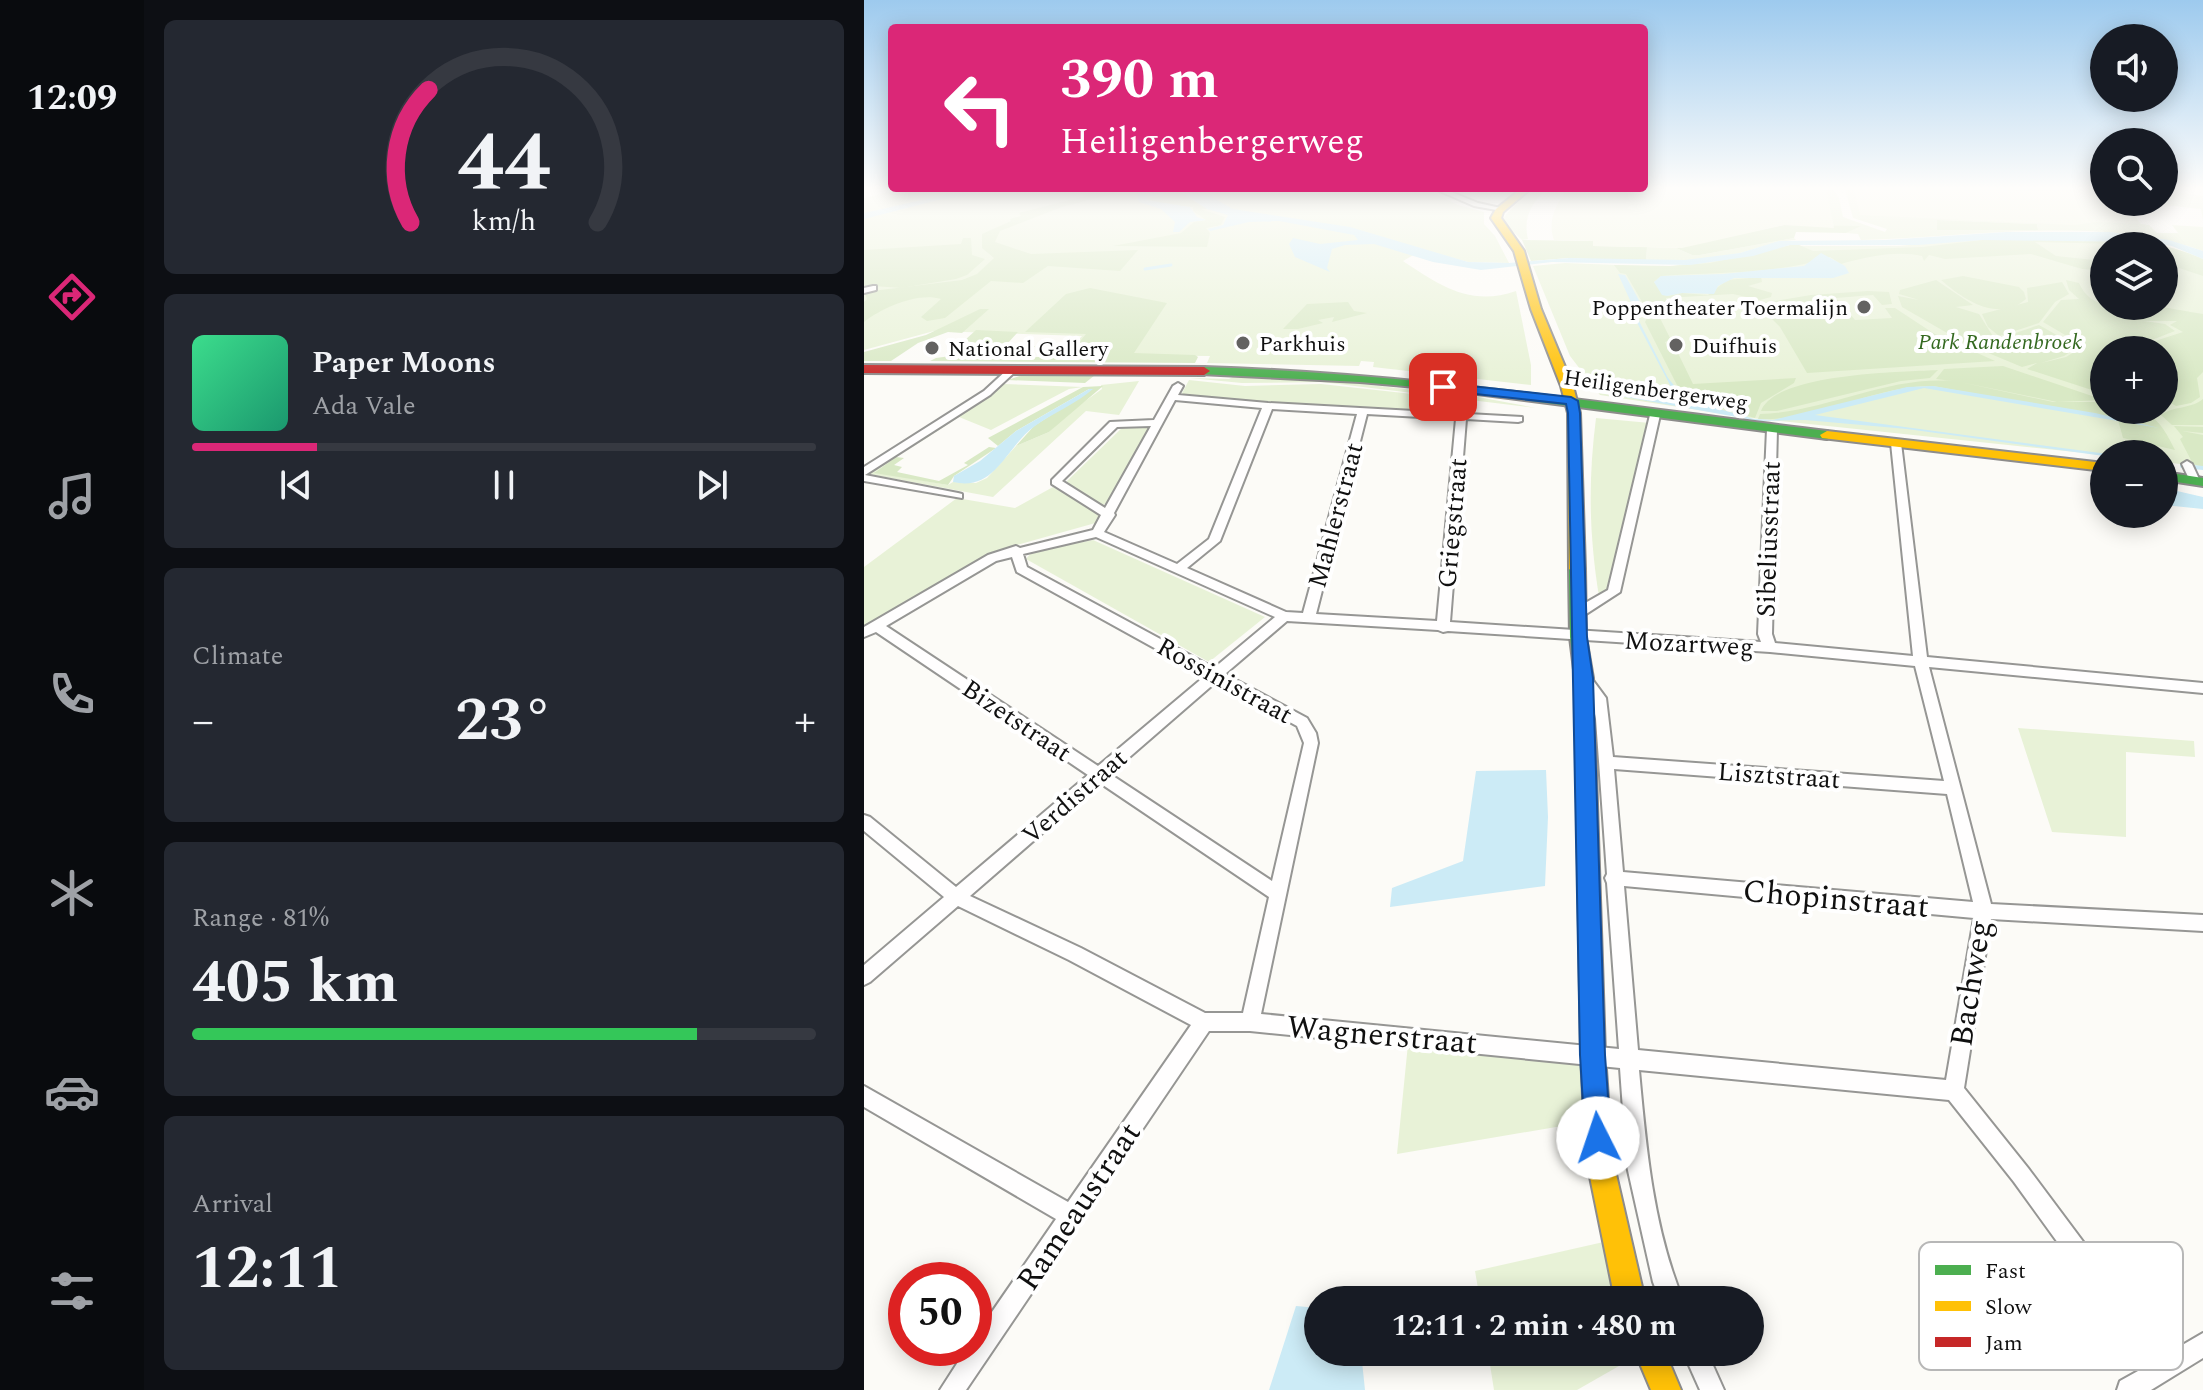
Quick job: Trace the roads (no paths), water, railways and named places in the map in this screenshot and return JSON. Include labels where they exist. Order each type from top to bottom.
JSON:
[{"type":"main road","points":[[1514,254],[1521,263],[1571,401],[1575,454],[1578,637],[1584,678],[1593,1055],[1600,1166],[1627,1286]]},
{"type":"main road","name":"Heiligenbergerweg","points":[[864,369],[1279,373],[1571,401],[1655,415],[2090,465]]},
{"type":"main road","points":[[1656,1366],[1666,1390]]},
{"type":"street","points":[[864,472],[987,393],[1012,370]]},
{"type":"street","points":[[871,630],[992,558],[1097,533],[1175,392],[1268,406],[1518,419]]},
{"type":"street","points":[[1179,569],[1214,541],[1268,406]]},
{"type":"street","name":"Mahlerstraat","points":[[1308,618],[1363,411]]},
{"type":"street","points":[[1578,613],[1614,592],[1655,415]]},
{"type":"street","name":"Griegstraat","points":[[1443,628],[1461,418]]},
{"type":"street","points":[[1109,515],[1057,480],[1114,424],[1158,423]]},
{"type":"street","name":"Sibeliusstraat","points":[[1770,647],[1765,634],[1772,429]]},
{"type":"street","name":"Bachweg","points":[[1896,443],[1917,645],[1984,911],[1954,1091]]},
{"type":"street","points":[[864,478],[958,496]]},
{"type":"street","name":"Mozartweg","points":[[1097,533],[1284,616],[1770,647],[2203,689]]},
{"type":"street","name":"Rossinistraat","points":[[1016,550],[1021,569],[1302,722],[1309,733],[1311,743],[1250,1022]]},
{"type":"street","name":"Verdistraat","points":[[864,976],[1284,616]]},
{"type":"street","name":"Bizetstraat","points":[[871,630],[1099,775],[1276,893]]},
{"type":"street","points":[[1584,678],[1599,698],[1637,1166],[1666,1286]]},
{"type":"street","name":"Lisztstraat","points":[[1605,762],[1953,788]]},
{"type":"street","name":"Wagnerstraat","points":[[864,822],[956,897],[1075,954],[1204,1022],[1250,1022],[1954,1091]]},
{"type":"street","name":"Chopinstraat","points":[[1613,878],[1984,911],[2203,923]]},
{"type":"street","name":"Rameaustraat","points":[[952,1390],[1204,1022]]},
{"type":"street","points":[[1954,1091],[2070,1242]]},
{"type":"street","points":[[864,1096],[1072,1216]]},
{"type":"street","points":[[2183,1356],[2203,1345]]},
{"type":"street","points":[[1701,1366],[1712,1390]]},
{"type":"street","points":[[2129,1390],[2158,1370]]},
{"type":"water","points":[[1294,254],[1331,254],[1327,268],[1330,272]]},
{"type":"water","points":[[1406,254],[1441,254],[1468,262],[1509,263],[1569,258],[1685,260],[1760,254],[1690,265],[1552,262],[1481,270]]},
{"type":"water","points":[[1823,254],[1845,266],[1849,273],[1833,278],[1734,278],[1718,286],[1714,294],[1662,295],[1654,282],[1661,276],[1804,266]]},
{"type":"water","points":[[1618,274],[1625,275],[1645,311],[1637,317],[1668,378],[1685,399],[1754,419],[1773,420],[1907,387],[1933,386],[2090,412],[2090,416],[1924,388],[1815,415],[2090,452],[2090,454],[1907,429],[1805,420],[1759,421],[1609,394],[1610,390],[1678,400],[1634,317],[1635,311]]},
{"type":"water","points":[[1093,389],[1025,435],[990,474],[968,483],[953,482],[954,476],[980,461],[1016,431]]},
{"type":"water","points":[[2178,491],[2203,497],[2203,509],[2178,506]]},
{"type":"water","points":[[1546,770],[1548,817],[1545,886],[1390,907],[1392,888],[1463,861],[1476,771]]},
{"type":"water","points":[[1296,1306],[1304,1307],[1304,1366],[1362,1366],[1365,1390],[1269,1390]]},
{"type":"waterway","points":[[1145,269],[1171,265]]},
{"type":"waterway","points":[[2182,466],[2203,468]]},
{"type":"place","name":"Poppentheater Toermalijn","points":[[1864,307]]},
{"type":"place","name":"Parkhuis","points":[[1243,343]]},
{"type":"place","name":"Duifhuis","points":[[1676,345]]},
{"type":"place","name":"National Gallery","points":[[932,348]]},
{"type":"park label","name":"Park Randenbroek","points":[[2000,341]]}]
